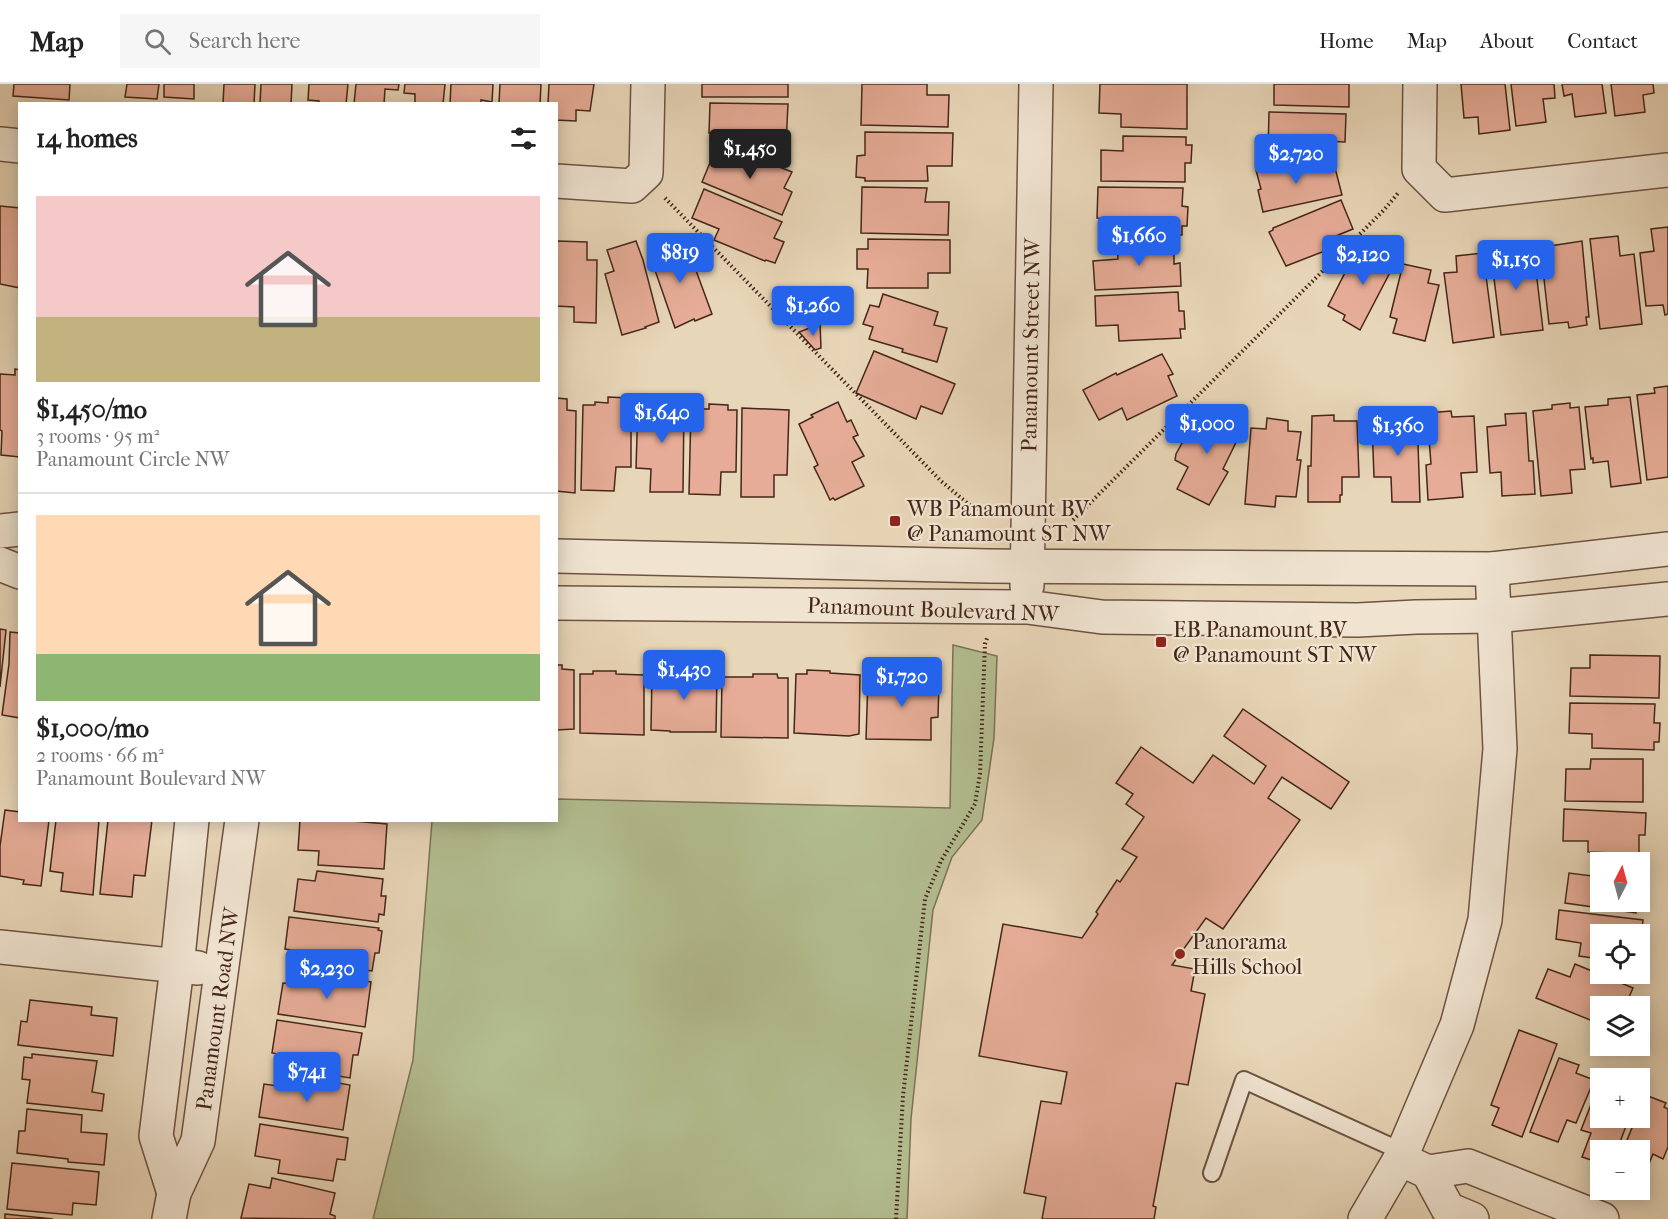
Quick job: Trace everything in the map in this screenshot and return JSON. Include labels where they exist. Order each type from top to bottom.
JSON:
[{"type":"street","points":[[558,181],[632,186],[646,173],[648,84]]},
{"type":"street","name":"Panamount Street NW","points":[[1027,607],[1036,84]]},
{"type":"street","points":[[1420,84],[1419,169],[1445,195],[1668,170]]},
{"type":"street","points":[[0,144],[18,146]]},
{"type":"street","points":[[0,531],[18,529]]},
{"type":"street","name":"Panamount Boulevard NW","points":[[558,556],[1027,565],[1492,568],[1668,549]]},
{"type":"street","points":[[0,564],[18,571]]},
{"type":"street","points":[[1365,1219],[1410,1161],[1457,1025],[1485,920],[1500,749],[1492,568]]},
{"type":"street","name":"Panamount Boulevard NW","points":[[558,603],[1027,607],[1102,617],[1358,620],[1495,616],[1668,599]]},
{"type":"street","name":"Panamount Road NW","points":[[172,1206],[156,1136],[177,968],[192,822]]},
{"type":"street","name":"Panamount Road NW","points":[[172,1206],[198,1141],[242,822]]},
{"type":"street","points":[[0,947],[177,968],[222,970]]},
{"type":"street","points":[[1410,1161],[1448,1209],[1472,1219]]},
{"type":"street","points":[[1410,1161],[1468,1166],[1602,1219]]},
{"type":"lane","points":[[1212,1173],[1244,1080],[1410,1161]]},
{"type":"path","points":[[1073,520],[1384,210],[1419,169]]},
{"type":"path","points":[[646,173],[665,199],[941,481],[986,519]]},
{"type":"path","points":[[896,1219],[903,1096],[925,898],[940,861],[975,804],[980,774],[985,644],[989,631]]},
{"type":"green space","points":[[953,645],[997,656],[994,738],[982,820],[952,857],[933,910],[911,1119],[907,1219],[373,1219],[413,1060],[432,822],[558,822],[558,799],[950,808]]},
{"type":"building","points":[[14,84],[70,84],[69,100],[13,96]]},
{"type":"building","points":[[127,84],[159,84],[157,99],[125,97]]},
{"type":"building","points":[[164,84],[194,84],[194,99],[164,97]]},
{"type":"building","points":[[224,84],[255,84],[254,102],[223,102]]},
{"type":"building","points":[[261,84],[292,84],[291,102],[260,102]]},
{"type":"building","points":[[309,84],[348,84],[346,102],[308,100]]},
{"type":"building","points":[[356,84],[399,84],[398,90],[385,89],[384,102],[354,102]]},
{"type":"building","points":[[405,84],[445,84],[443,102],[415,102],[415,94],[404,93]]},
{"type":"building","points":[[451,84],[493,84],[492,102],[481,100],[481,102],[450,102]]},
{"type":"building","points":[[500,84],[541,84],[540,102],[499,102]]},
{"type":"building","points":[[549,84],[594,84],[590,111],[576,110],[576,121],[558,120],[558,102],[548,102]]},
{"type":"building","points":[[702,84],[788,84],[788,97],[702,97]]},
{"type":"building","points":[[862,84],[927,84],[927,95],[949,95],[948,127],[861,125]]},
{"type":"building","points":[[1100,84],[1187,84],[1187,129],[1121,127],[1121,114],[1099,113]]},
{"type":"building","points":[[1274,84],[1349,84],[1349,107],[1274,105]]},
{"type":"building","points":[[1461,84],[1505,84],[1510,130],[1479,134],[1478,117],[1464,118]]},
{"type":"building","points":[[1511,84],[1554,84],[1555,98],[1543,99],[1546,122],[1516,126]]},
{"type":"building","points":[[1562,84],[1602,84],[1606,113],[1575,117],[1572,94],[1564,96]]},
{"type":"building","points":[[1611,84],[1653,84],[1654,93],[1643,95],[1645,112],[1615,116]]},
{"type":"building","points":[[710,103],[788,104],[786,145],[732,143],[732,134],[709,133]]},
{"type":"building","points":[[1269,112],[1346,114],[1345,142],[1322,141],[1322,153],[1268,152]]},
{"type":"building","points":[[865,132],[953,133],[952,166],[927,166],[928,181],[865,181],[865,178],[856,177],[857,156],[865,155]]},
{"type":"building","points":[[1123,136],[1186,137],[1186,145],[1192,145],[1191,163],[1185,163],[1185,182],[1101,181],[1101,150],[1123,151]]},
{"type":"building","points":[[739,151],[792,172],[784,188],[792,192],[782,215],[702,182],[714,153],[735,160]]},
{"type":"building","points":[[1308,159],[1310,169],[1334,164],[1342,195],[1263,212],[1258,190],[1261,189],[1256,170]]},
{"type":"building","points":[[862,187],[927,188],[925,202],[949,202],[948,235],[861,233]]},
{"type":"building","points":[[1098,187],[1183,188],[1182,206],[1188,207],[1187,226],[1182,226],[1182,235],[1119,234],[1120,219],[1097,218]]},
{"type":"building","points":[[704,189],[782,222],[774,238],[784,242],[775,263],[714,240],[719,229],[692,218]]},
{"type":"building","points":[[1341,200],[1353,229],[1331,238],[1335,247],[1286,266],[1269,232],[1273,228]]},
{"type":"building","points":[[0,206],[18,208],[18,288],[0,284]]},
{"type":"building","points":[[1668,227],[1668,314],[1665,315],[1663,305],[1646,306],[1640,253],[1654,251],[1651,229]]},
{"type":"building","points":[[1618,236],[1620,256],[1634,254],[1642,324],[1600,329],[1590,239]]},
{"type":"building","points":[[868,239],[950,240],[950,273],[928,273],[928,288],[867,288],[868,269],[857,269],[857,249],[868,249]]},
{"type":"building","points":[[1174,240],[1174,264],[1180,263],[1181,286],[1095,290],[1093,261],[1118,259],[1117,243]]},
{"type":"building","points":[[558,241],[587,242],[587,260],[597,260],[596,323],[574,322],[574,307],[558,306]]},
{"type":"building","points":[[636,241],[659,322],[622,335],[605,274],[614,271],[607,250]]},
{"type":"building","points":[[673,241],[677,250],[687,246],[712,314],[675,328],[648,250]]},
{"type":"building","points":[[1582,241],[1589,317],[1586,317],[1587,325],[1569,328],[1568,322],[1549,324],[1543,270],[1553,269],[1550,246]]},
{"type":"building","points":[[1519,242],[1521,263],[1535,262],[1543,330],[1501,335],[1490,246]]},
{"type":"building","points":[[1373,244],[1398,257],[1360,330],[1343,320],[1345,315],[1328,306],[1349,265],[1353,261],[1362,265]]},
{"type":"building","points":[[1483,253],[1494,337],[1453,343],[1444,273],[1457,272],[1456,256]]},
{"type":"building","points":[[1403,264],[1431,270],[1428,283],[1439,285],[1425,341],[1393,333],[1397,319],[1390,317]]},
{"type":"building","points":[[1178,292],[1179,311],[1184,311],[1185,329],[1180,329],[1181,338],[1119,341],[1118,325],[1096,326],[1095,296]]},
{"type":"building","points":[[883,294],[938,312],[934,325],[947,328],[937,362],[869,339],[873,327],[863,324],[870,305],[879,307]]},
{"type":"building","points":[[820,324],[821,348],[815,350],[799,332]]},
{"type":"building","points":[[874,351],[955,384],[942,414],[921,406],[916,419],[856,393]]},
{"type":"building","points":[[1162,354],[1173,374],[1168,376],[1177,396],[1127,420],[1122,408],[1099,420],[1083,390]]},
{"type":"building","points":[[15,369],[18,370],[18,457],[1,455],[2,431],[0,430],[0,374],[15,375]]},
{"type":"building","points":[[1668,386],[1668,477],[1647,480],[1637,395],[1655,393],[1654,388]]},
{"type":"building","points":[[608,397],[628,398],[628,406],[631,406],[631,467],[616,467],[614,491],[581,490],[583,405],[595,405],[595,402],[608,403]]},
{"type":"building","points":[[1630,397],[1641,483],[1611,487],[1608,461],[1593,463],[1593,458],[1591,459],[1585,407],[1608,405],[1608,399]]},
{"type":"building","points":[[558,398],[567,399],[567,410],[576,411],[575,493],[558,491]]},
{"type":"building","points":[[659,399],[679,400],[679,405],[684,405],[683,492],[650,492],[651,469],[636,468],[638,403],[659,405]]},
{"type":"building","points":[[838,402],[847,422],[851,420],[858,435],[853,437],[864,456],[852,462],[864,486],[835,500],[833,498],[830,500],[814,467],[818,465],[799,424],[813,417],[811,415]]},
{"type":"building","points":[[1570,403],[1570,408],[1579,407],[1585,469],[1570,470],[1572,493],[1541,496],[1533,411],[1552,409],[1552,405]]},
{"type":"building","points":[[709,404],[728,405],[728,410],[737,410],[736,472],[721,472],[720,495],[689,494],[691,409],[709,409]]},
{"type":"building","points":[[742,408],[789,410],[787,475],[774,475],[774,497],[741,497]]},
{"type":"building","points":[[1200,411],[1221,421],[1224,416],[1244,426],[1223,469],[1228,472],[1209,505],[1177,489],[1188,467],[1175,460],[1176,454]]},
{"type":"building","points":[[1451,411],[1452,417],[1474,416],[1477,472],[1461,473],[1463,497],[1428,500],[1426,465],[1431,464],[1427,413]]},
{"type":"building","points":[[1526,413],[1529,461],[1533,461],[1535,494],[1502,496],[1501,472],[1490,473],[1487,427],[1506,425],[1505,414]]},
{"type":"building","points":[[1334,415],[1334,421],[1357,421],[1359,477],[1342,477],[1340,502],[1308,502],[1312,416]]},
{"type":"building","points":[[1417,415],[1420,502],[1392,502],[1391,477],[1374,477],[1372,423],[1394,422],[1394,416]]},
{"type":"building","points":[[1267,418],[1288,421],[1288,431],[1301,432],[1297,460],[1301,460],[1296,497],[1276,496],[1275,507],[1245,504],[1251,428],[1266,429]]},
{"type":"building","points":[[0,629],[6,630],[0,687]]},
{"type":"building","points":[[10,632],[18,633],[18,718],[2,715],[9,664]]},
{"type":"building","points":[[1590,655],[1660,656],[1659,698],[1570,696],[1571,668],[1590,668]]},
{"type":"building","points":[[558,665],[562,665],[562,669],[574,670],[574,729],[558,730]]},
{"type":"building","points":[[664,667],[717,673],[716,732],[651,730],[652,672],[664,672]]},
{"type":"building","points":[[807,670],[860,675],[859,734],[849,736],[794,733],[796,674],[807,674]]},
{"type":"building","points":[[593,671],[644,675],[644,735],[580,733],[580,674],[593,674]]},
{"type":"building","points":[[753,674],[777,674],[778,678],[788,678],[788,738],[721,737],[722,677],[753,677]]},
{"type":"building","points":[[897,676],[939,680],[938,717],[931,718],[931,740],[866,739],[868,679],[897,679]]},
{"type":"building","points":[[1570,703],[1655,704],[1654,723],[1660,723],[1659,742],[1654,742],[1654,750],[1592,748],[1592,734],[1569,733]]},
{"type":"building","points":[[1243,709],[1349,782],[1331,809],[1282,777],[1268,798],[1300,820],[1223,929],[1206,918],[1172,965],[1195,969],[1191,991],[1205,994],[1188,1085],[1176,1083],[1153,1206],[1156,1207],[1154,1219],[1042,1219],[1046,1197],[1024,1193],[1041,1101],[1061,1104],[1067,1072],[979,1056],[1003,924],[1082,938],[1117,880],[1120,882],[1137,857],[1122,849],[1144,817],[1126,804],[1133,794],[1116,783],[1141,747],[1193,783],[1213,755],[1254,784],[1266,766],[1224,736]]},
{"type":"building","points":[[1591,759],[1643,759],[1643,802],[1565,801],[1566,769],[1590,769]]},
{"type":"building","points":[[1564,809],[1646,813],[1645,835],[1639,835],[1639,852],[1588,852],[1588,841],[1563,841]]},
{"type":"building","points":[[5,810],[18,812],[18,822],[49,822],[41,886],[23,884],[24,880],[0,876],[0,846]]},
{"type":"building","points":[[56,822],[99,822],[93,895],[61,891],[63,873],[50,871]]},
{"type":"building","points":[[108,822],[152,822],[145,876],[134,875],[132,897],[100,894]]},
{"type":"building","points":[[300,822],[387,824],[384,869],[318,865],[319,851],[298,850]]},
{"type":"building","points":[[317,871],[383,879],[381,896],[386,896],[384,915],[379,914],[378,922],[294,911],[298,879],[315,881]]},
{"type":"building","points":[[1569,873],[1590,876],[1590,907],[1565,903]]},
{"type":"building","points":[[1559,910],[1643,920],[1643,924],[1590,924],[1590,958],[1579,956],[1581,943],[1556,939]]},
{"type":"building","points":[[289,917],[379,928],[378,930],[382,931],[379,953],[375,953],[372,971],[310,966],[312,953],[285,949]]},
{"type":"building","points":[[1575,964],[1590,970],[1590,984],[1623,984],[1633,988],[1629,996],[1590,996],[1590,1020],[1536,998],[1548,969],[1570,977]]},
{"type":"building","points":[[306,972],[371,982],[365,1027],[278,1014],[283,983],[306,985]]},
{"type":"building","points":[[30,1000],[92,1007],[91,1015],[117,1018],[113,1056],[18,1045],[21,1021],[27,1022]]},
{"type":"building","points":[[277,1020],[362,1033],[358,1055],[353,1055],[350,1078],[294,1069],[296,1057],[272,1053]]},
{"type":"building","points":[[1519,1030],[1557,1044],[1522,1137],[1492,1125],[1499,1108],[1491,1105]]},
{"type":"building","points":[[32,1054],[97,1061],[92,1092],[104,1094],[102,1111],[27,1103],[30,1080],[22,1079],[24,1057],[32,1058]]},
{"type":"building","points":[[1559,1058],[1579,1065],[1576,1073],[1590,1078],[1590,1090],[1576,1123],[1567,1120],[1558,1142],[1530,1132]]},
{"type":"building","points":[[294,1075],[350,1085],[343,1130],[259,1117],[264,1084],[292,1088]]},
{"type":"building","points":[[1650,1097],[1666,1103],[1664,1107],[1668,1109],[1668,1147],[1663,1159],[1653,1154],[1650,1161],[1650,1140],[1627,1140],[1632,1128],[1650,1128]]},
{"type":"building","points":[[1590,1107],[1590,1128],[1625,1128],[1621,1140],[1590,1140],[1590,1160],[1582,1157],[1591,1133],[1581,1130]]},
{"type":"building","points":[[27,1109],[82,1115],[81,1132],[107,1134],[104,1165],[68,1162],[68,1159],[17,1153],[19,1131],[25,1131]]},
{"type":"building","points":[[260,1124],[348,1138],[345,1160],[337,1159],[333,1181],[278,1173],[280,1160],[255,1156]]},
{"type":"building","points":[[12,1163],[99,1172],[96,1205],[73,1203],[72,1215],[7,1209]]},
{"type":"building","points":[[272,1178],[335,1193],[330,1214],[335,1216],[335,1219],[241,1218],[249,1184],[270,1188]]},
{"type":"building","points":[[5,1214],[53,1219],[5,1219]]},
{"type":"place","name":"WB Panamount BV @ Panamount ST NW","points":[[895,521]]},
{"type":"place","name":"EB Panamount BV @ Panamount ST NW","points":[[1161,642]]},
{"type":"place","name":"Panorama Hills School","points":[[1180,954]]}]
